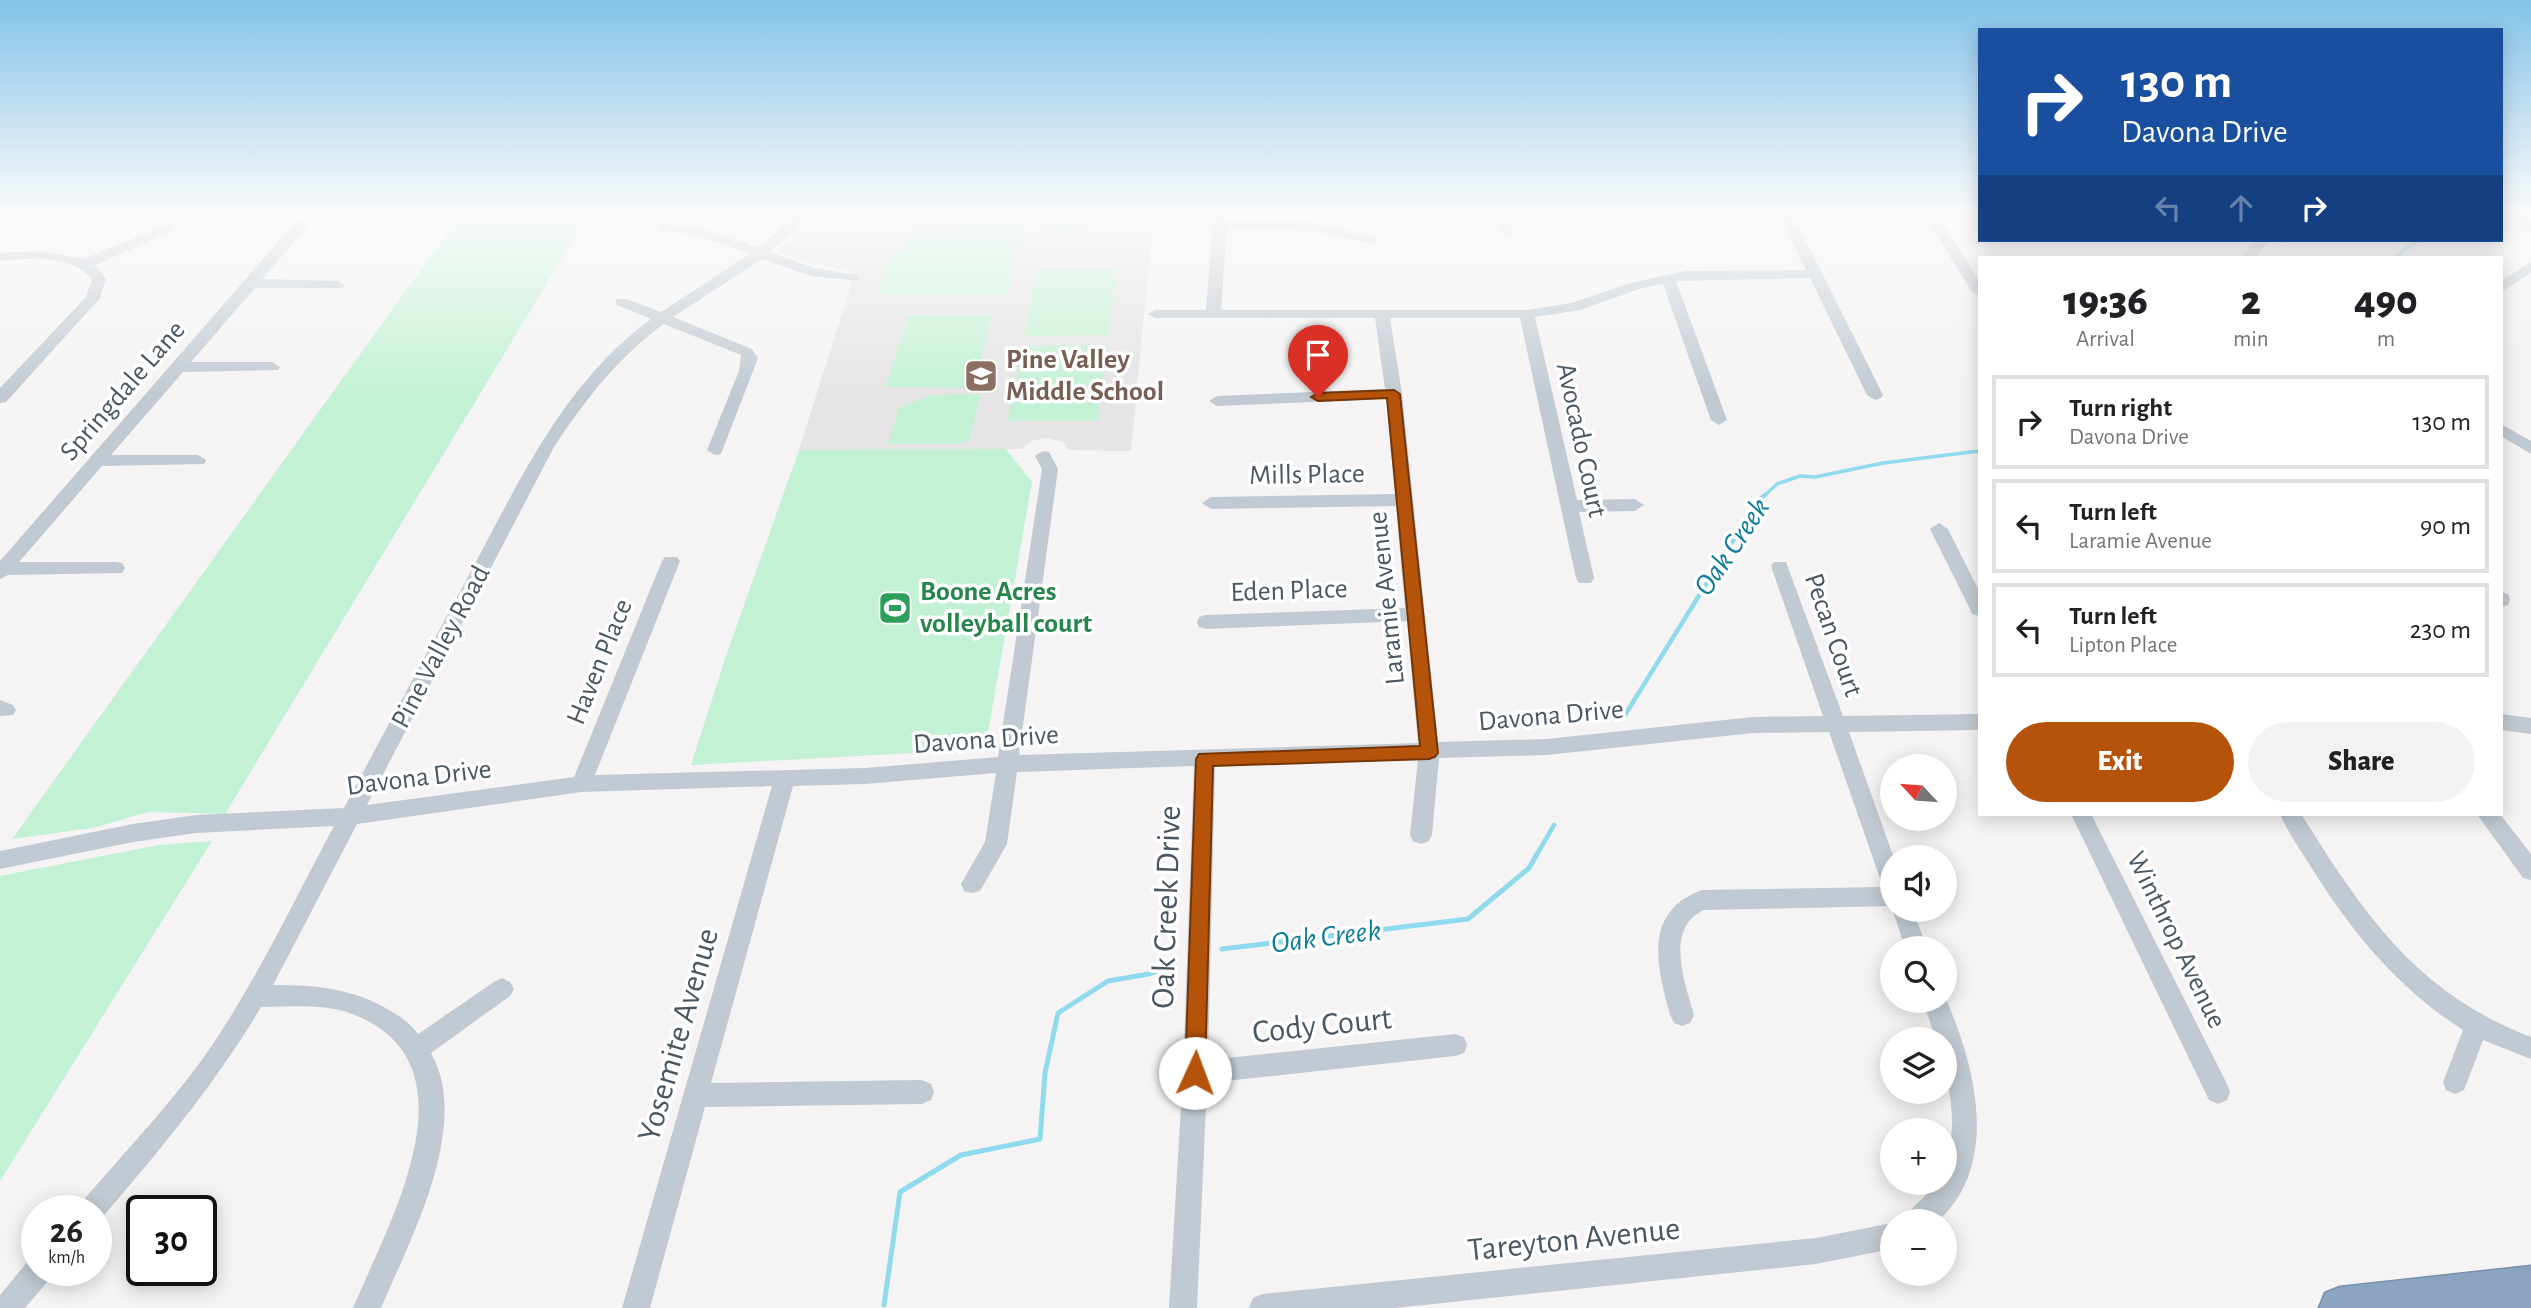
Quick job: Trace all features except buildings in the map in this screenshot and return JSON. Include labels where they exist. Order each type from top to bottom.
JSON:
[{"type":"highway","points":[[2340,1308],[2531,1287]]},
{"type":"street","points":[[0,398],[93,298],[99,279],[93,272]]},
{"type":"street","name":"Springdale Lane","points":[[2,571],[259,272]]},
{"type":"street","name":"Pine Valley Road","points":[[105,1195],[179,1109],[223,1049],[255,996],[546,447],[579,396],[602,369],[661,318],[732,272]]},
{"type":"street","points":[[811,272],[852,278]]},
{"type":"street","points":[[1213,314],[1216,272]]},
{"type":"street","points":[[1967,272],[1978,290]]},
{"type":"street","points":[[2503,287],[2523,272]]},
{"type":"street","points":[[1155,314],[1527,314],[1575,307],[1636,286],[1685,275],[1815,274],[1875,395]]},
{"type":"street","points":[[1668,278],[1719,420]]},
{"type":"street","points":[[249,284],[338,285]]},
{"type":"street","points":[[622,302],[747,352],[750,358],[715,450]]},
{"type":"street","name":"Laramie Avenue","points":[[1382,313],[1394,394],[1429,753],[1421,835]]},
{"type":"street","name":"Avocado Court","points":[[1527,314],[1585,578]]},
{"type":"street","points":[[179,367],[272,367]]},
{"type":"street","points":[[1217,401],[1394,394]]},
{"type":"street","points":[[2503,430],[2531,449]]},
{"type":"street","points":[[972,884],[996,844],[1050,469],[1043,456]]},
{"type":"street","points":[[97,461],[198,460]]},
{"type":"street","name":"Mills Place","points":[[1211,503],[1404,500]]},
{"type":"street","points":[[1569,506],[1635,505]]},
{"type":"street","points":[[1940,528],[1978,607]]},
{"type":"street","name":"Haven Place","points":[[581,784],[671,561]]},
{"type":"street","name":"Pecan Court","points":[[1780,566],[1834,722]]},
{"type":"street","points":[[2,571],[116,568]]},
{"type":"street","name":"Eden Place","points":[[1206,622],[1416,614]]},
{"type":"street","points":[[1834,722],[1880,848]]},
{"type":"street","name":"Davona Drive","points":[[0,860],[133,832],[196,824],[351,816],[581,784],[659,779],[865,776],[1007,764],[1429,753],[1546,747],[1753,725],[1978,722]]},
{"type":"street","points":[[2503,722],[2531,726]]},
{"type":"street","name":"Oak Creek Drive","points":[[1183,1308],[1195,1073],[1205,759]]},
{"type":"street","name":"Yosemite Avenue","points":[[636,1308],[784,779]]},
{"type":"street","name":"Winthrop Avenue","points":[[2082,816],[2218,1092]]},
{"type":"street","points":[[2291,816],[2351,912],[2384,954],[2436,998],[2477,1025],[2531,1048]]},
{"type":"street","points":[[2490,816],[2531,871]]},
{"type":"street","points":[[1682,1015],[1672,976],[1670,938],[1683,911],[1702,900],[1880,896]]},
{"type":"street","points":[[418,1048],[502,989]]},
{"type":"street","points":[[255,996],[325,999],[359,1004],[390,1020],[418,1048],[431,1085],[433,1126],[422,1177],[367,1308]]},
{"type":"street","points":[[1931,1209],[1940,1201],[1962,1160],[1966,1113],[1956,1061],[1939,1013]]},
{"type":"street","points":[[2455,1082],[2477,1025]]},
{"type":"street","name":"Cody Court","points":[[1195,1073],[1455,1045]]},
{"type":"street","points":[[696,1095],[922,1092]]},
{"type":"street","name":"Tareyton Avenue","points":[[1263,1308],[1816,1251],[1880,1239]]},
{"type":"street","points":[[7,1308],[26,1286]]},
{"type":"shaded area","name":"Pine Valley Middle School","points":[[855,272],[1148,272],[1131,451],[1067,450],[1061,441],[1045,438],[1031,441],[1022,449],[799,450]]},
{"type":"green space","points":[[419,272],[554,272],[225,814],[149,812],[92,828],[12,839]]},
{"type":"green space","points":[[884,272],[1014,272],[1009,294],[877,294]]},
{"type":"green space","points":[[1036,272],[1117,272],[1109,335],[1024,336]]},
{"type":"green space","points":[[909,315],[992,316],[974,388],[885,387]]},
{"type":"green space","points":[[1107,345],[1098,421],[1008,421],[1022,346]]},
{"type":"green space","points":[[981,394],[969,440],[958,444],[888,444],[899,408],[931,395]]},
{"type":"green space","points":[[1006,449],[1032,482],[985,749],[691,765],[726,656],[799,450]]},
{"type":"green space","points":[[212,841],[0,1181],[0,876],[159,845]]},
{"type":"waterway","name":"Oak Creek","points":[[1763,497],[1777,484],[1800,476],[1815,477],[1883,463],[1978,451]]},
{"type":"waterway","name":"Oak Creek","points":[[1625,715],[1757,502],[1765,495]]},
{"type":"waterway","name":"Oak Creek","points":[[1536,856],[1554,825]]},
{"type":"waterway","name":"Oak Creek","points":[[1222,949],[1468,919],[1529,868],[1537,854]]},
{"type":"waterway","name":"Oak Creek","points":[[884,1305],[900,1192],[961,1155],[1040,1139],[1045,1073],[1058,1013],[1108,981],[1149,974],[1175,965]]},
{"type":"place","name":"Pine Valley Middle School","points":[[981,376]]},
{"type":"place","name":"Boone Acres volleyball court","points":[[895,608]]},
{"type":"route","points":[[1195,1073],[1205,759],[1429,753],[1394,394],[1318,397]]}]
